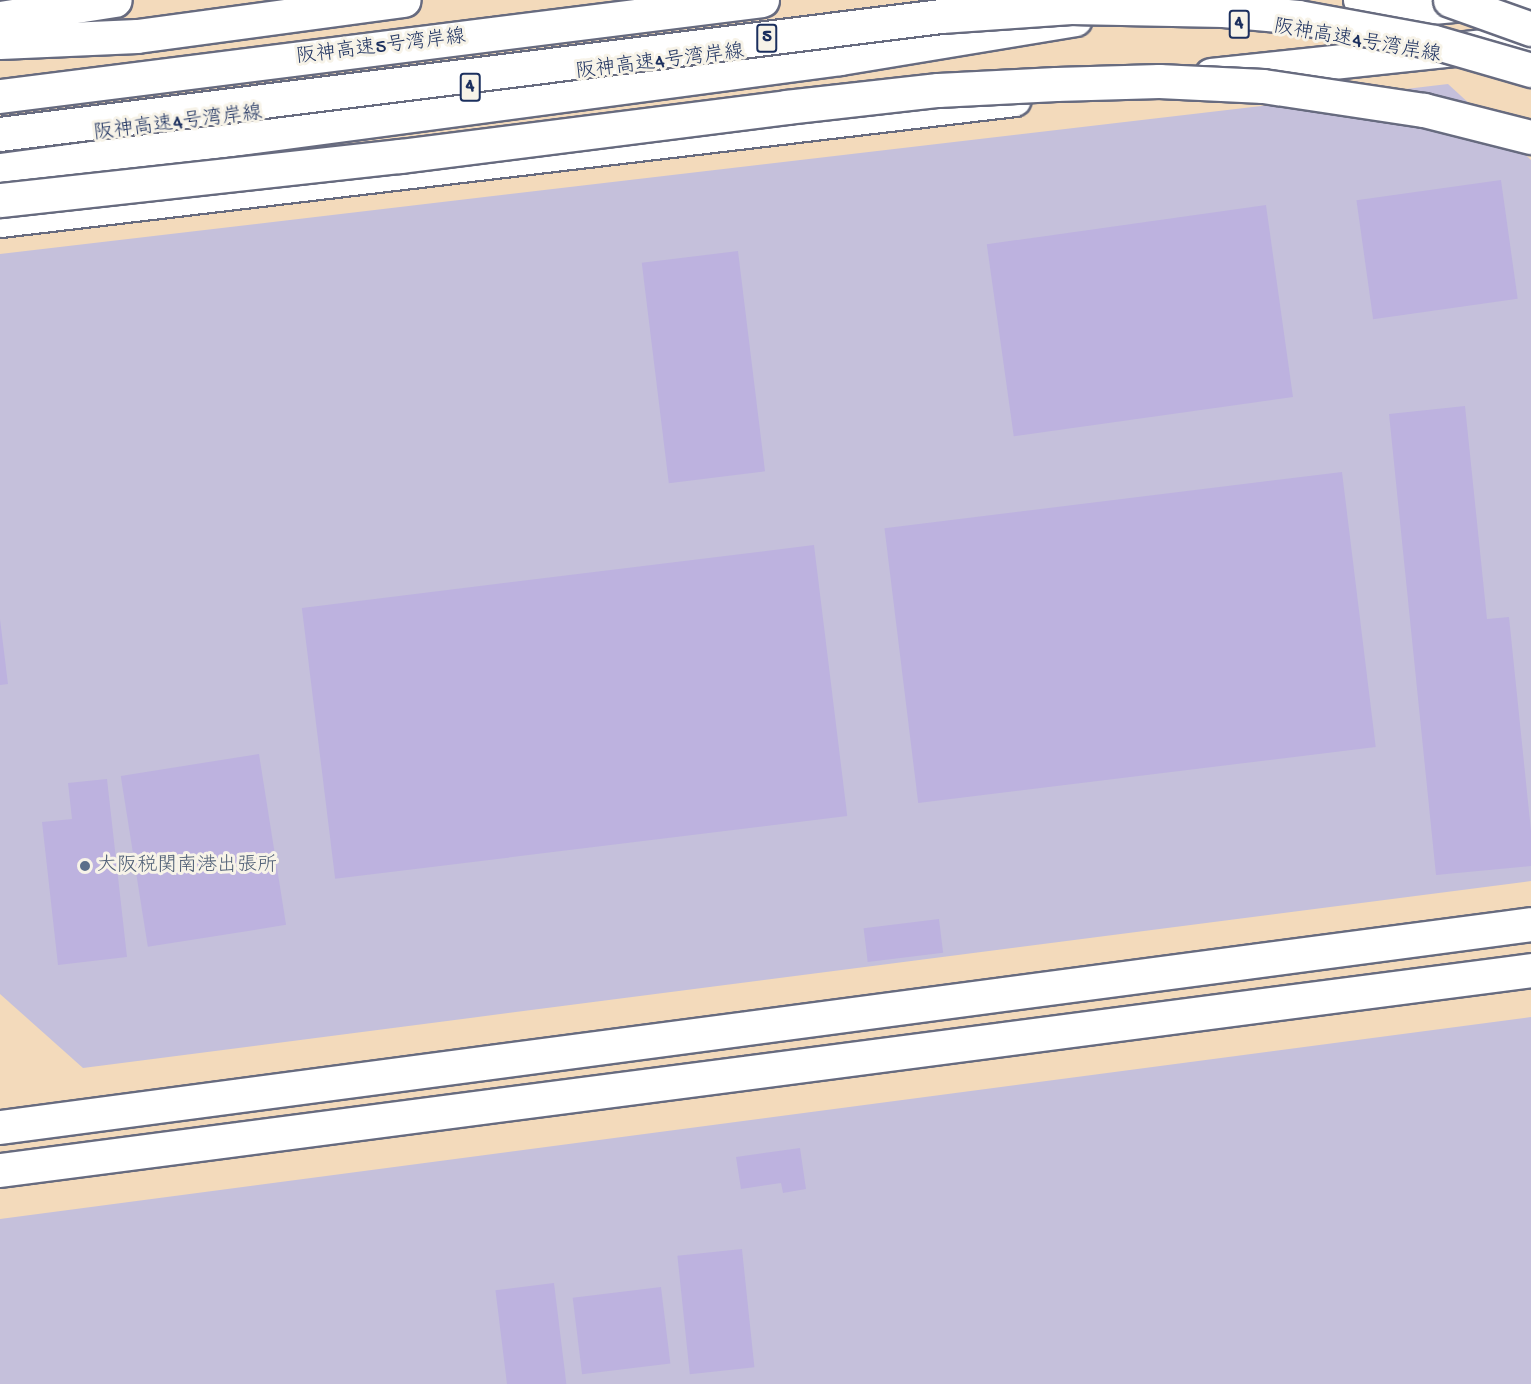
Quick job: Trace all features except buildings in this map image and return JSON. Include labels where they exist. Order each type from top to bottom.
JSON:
[{"type":"main road","points":[[0,18],[116,0]]},
{"type":"main road","points":[[0,42],[137,36],[404,0]]},
{"type":"main road","points":[[0,85],[670,0]]},
{"type":"main road","name":"阪神高速5号湾岸線","points":[[0,96],[762,0]]},
{"type":"main road","points":[[1449,0],[1522,15]]},
{"type":"main road","points":[[1461,0],[1522,15]]},
{"type":"main road","name":"阪神高速5号湾岸線","points":[[0,134],[941,16],[1071,7],[1223,10],[1367,27],[1531,70]]},
{"type":"main road","points":[[0,170],[840,58],[1145,7]]},
{"type":"main road","points":[[0,220],[1334,59],[1522,15]]},
{"type":"main road","name":"阪神高速4号湾岸線","points":[[0,147],[940,28],[1071,19],[1199,21],[1291,28],[1433,52],[1531,83]]},
{"type":"main road","points":[[0,200],[400,156],[938,90],[1056,84],[1159,81],[1263,86],[1424,110],[1531,137]]},
{"type":"main road","points":[[0,1127],[1531,924]]},
{"type":"main road","points":[[0,1170],[1531,970]]},
{"type":"street","points":[[1359,0],[1411,11],[1522,15]]},
{"type":"shaded area","points":[[1448,84],[1531,160],[1531,881],[83,1068],[0,994],[0,254]]},
{"type":"shaded area","points":[[1531,1017],[1531,1384],[0,1384],[0,1219]]},
{"type":"place","name":"大阪税関南港出張所","points":[[85,866]]}]
